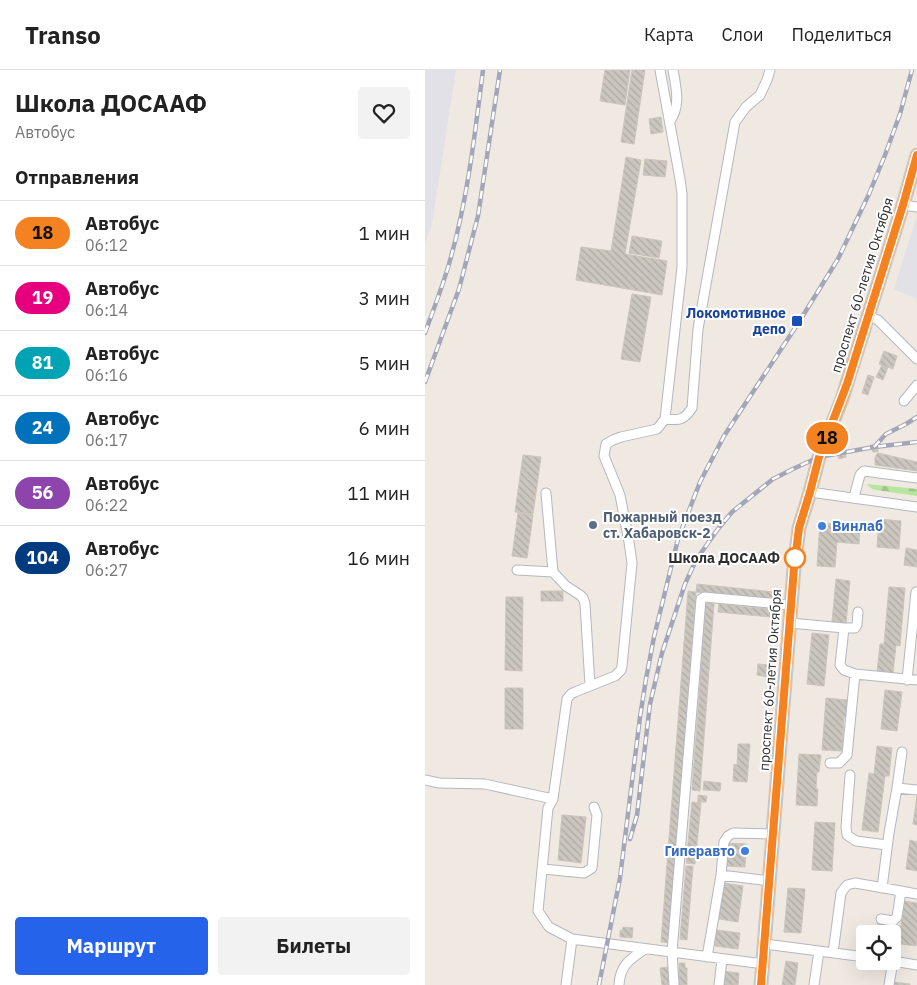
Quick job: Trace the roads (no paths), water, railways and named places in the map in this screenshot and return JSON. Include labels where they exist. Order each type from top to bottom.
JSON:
[{"type":"highway","name":"проспект 60-летия Октября","points":[[761,985],[791,605],[799,528],[819,457],[842,399],[869,316],[917,155]]},
{"type":"street","points":[[660,70],[681,187],[682,267],[665,419],[657,429],[621,437],[606,444],[604,456],[620,496],[632,563],[622,666],[615,676],[571,694],[567,699],[553,799],[548,808],[538,912],[549,927],[572,939],[763,964]]},
{"type":"street","points":[[670,121],[674,115],[677,98],[673,70]]},
{"type":"street","points":[[665,419],[677,420],[686,416],[692,408],[698,329],[735,122],[746,107],[760,95],[770,70]]},
{"type":"street","points":[[903,205],[917,207]]},
{"type":"street","points":[[869,316],[878,320],[917,359]]},
{"type":"street","points":[[904,401],[917,386]]},
{"type":"street","points":[[854,498],[860,474],[864,471],[917,478]]},
{"type":"street","points":[[810,492],[917,506]]},
{"type":"street","points":[[547,493],[553,572],[566,586],[583,598],[585,604],[590,685]]},
{"type":"street","points":[[517,570],[553,572]]},
{"type":"street","points":[[907,680],[914,635],[916,592]]},
{"type":"street","points":[[674,985],[672,952],[701,599],[704,597],[791,605]]},
{"type":"street","points":[[790,623],[855,628],[858,612]]},
{"type":"street","points":[[844,628],[840,665],[845,670],[855,674],[917,680]]},
{"type":"street","points":[[830,763],[839,762],[847,755],[855,674]]},
{"type":"street","points":[[882,888],[902,752]]},
{"type":"street","points":[[851,775],[846,827],[847,835],[856,841],[887,845]]},
{"type":"street","points":[[425,780],[439,783],[485,784],[553,799]]},
{"type":"street","points":[[897,788],[917,790]]},
{"type":"street","points":[[543,869],[584,873],[592,868],[597,816],[594,807]]},
{"type":"street","points":[[707,957],[721,875],[724,842],[727,836],[733,833],[773,834]]},
{"type":"street","points":[[721,875],[770,881]]},
{"type":"street","points":[[833,953],[841,894],[847,885],[855,883],[917,894]]},
{"type":"street","points":[[881,919],[893,921],[897,917],[901,892]]},
{"type":"street","points":[[566,985],[572,939]]},
{"type":"street","points":[[765,944],[856,956]]},
{"type":"street","points":[[619,985],[620,974],[629,960],[645,948]]},
{"type":"street","points":[[814,985],[819,951]]},
{"type":"street","points":[[719,985],[722,959]]},
{"type":"street","points":[[901,962],[917,965]]},
{"type":"street","points":[[889,985],[892,970]]},
{"type":"railway","points":[[425,333],[439,295],[457,234],[470,164],[483,70]]},
{"type":"railway","points":[[425,382],[459,289],[478,216],[500,70]]},
{"type":"railway","points":[[599,985],[620,878],[646,679],[654,637],[678,539],[700,482],[724,436],[838,259],[885,155],[900,114],[912,70]]},
{"type":"railway","points":[[874,447],[886,434],[917,417]]},
{"type":"railway","points":[[630,839],[637,815],[650,704],[662,653],[685,584],[696,560],[718,529],[732,512],[773,479],[819,457],[874,447],[917,442]]},
{"type":"place","name":"Локомотивное депо","points":[[797,321]]},
{"type":"place","name":"Пожарный поезд ст. Хабаровск-2","points":[[593,525]]},
{"type":"place","name":"Винлаб","points":[[822,526]]},
{"type":"place","name":"Школа ДОСААФ","points":[[795,558]]},
{"type":"place","name":"Гиперавто","points":[[745,851]]}]
